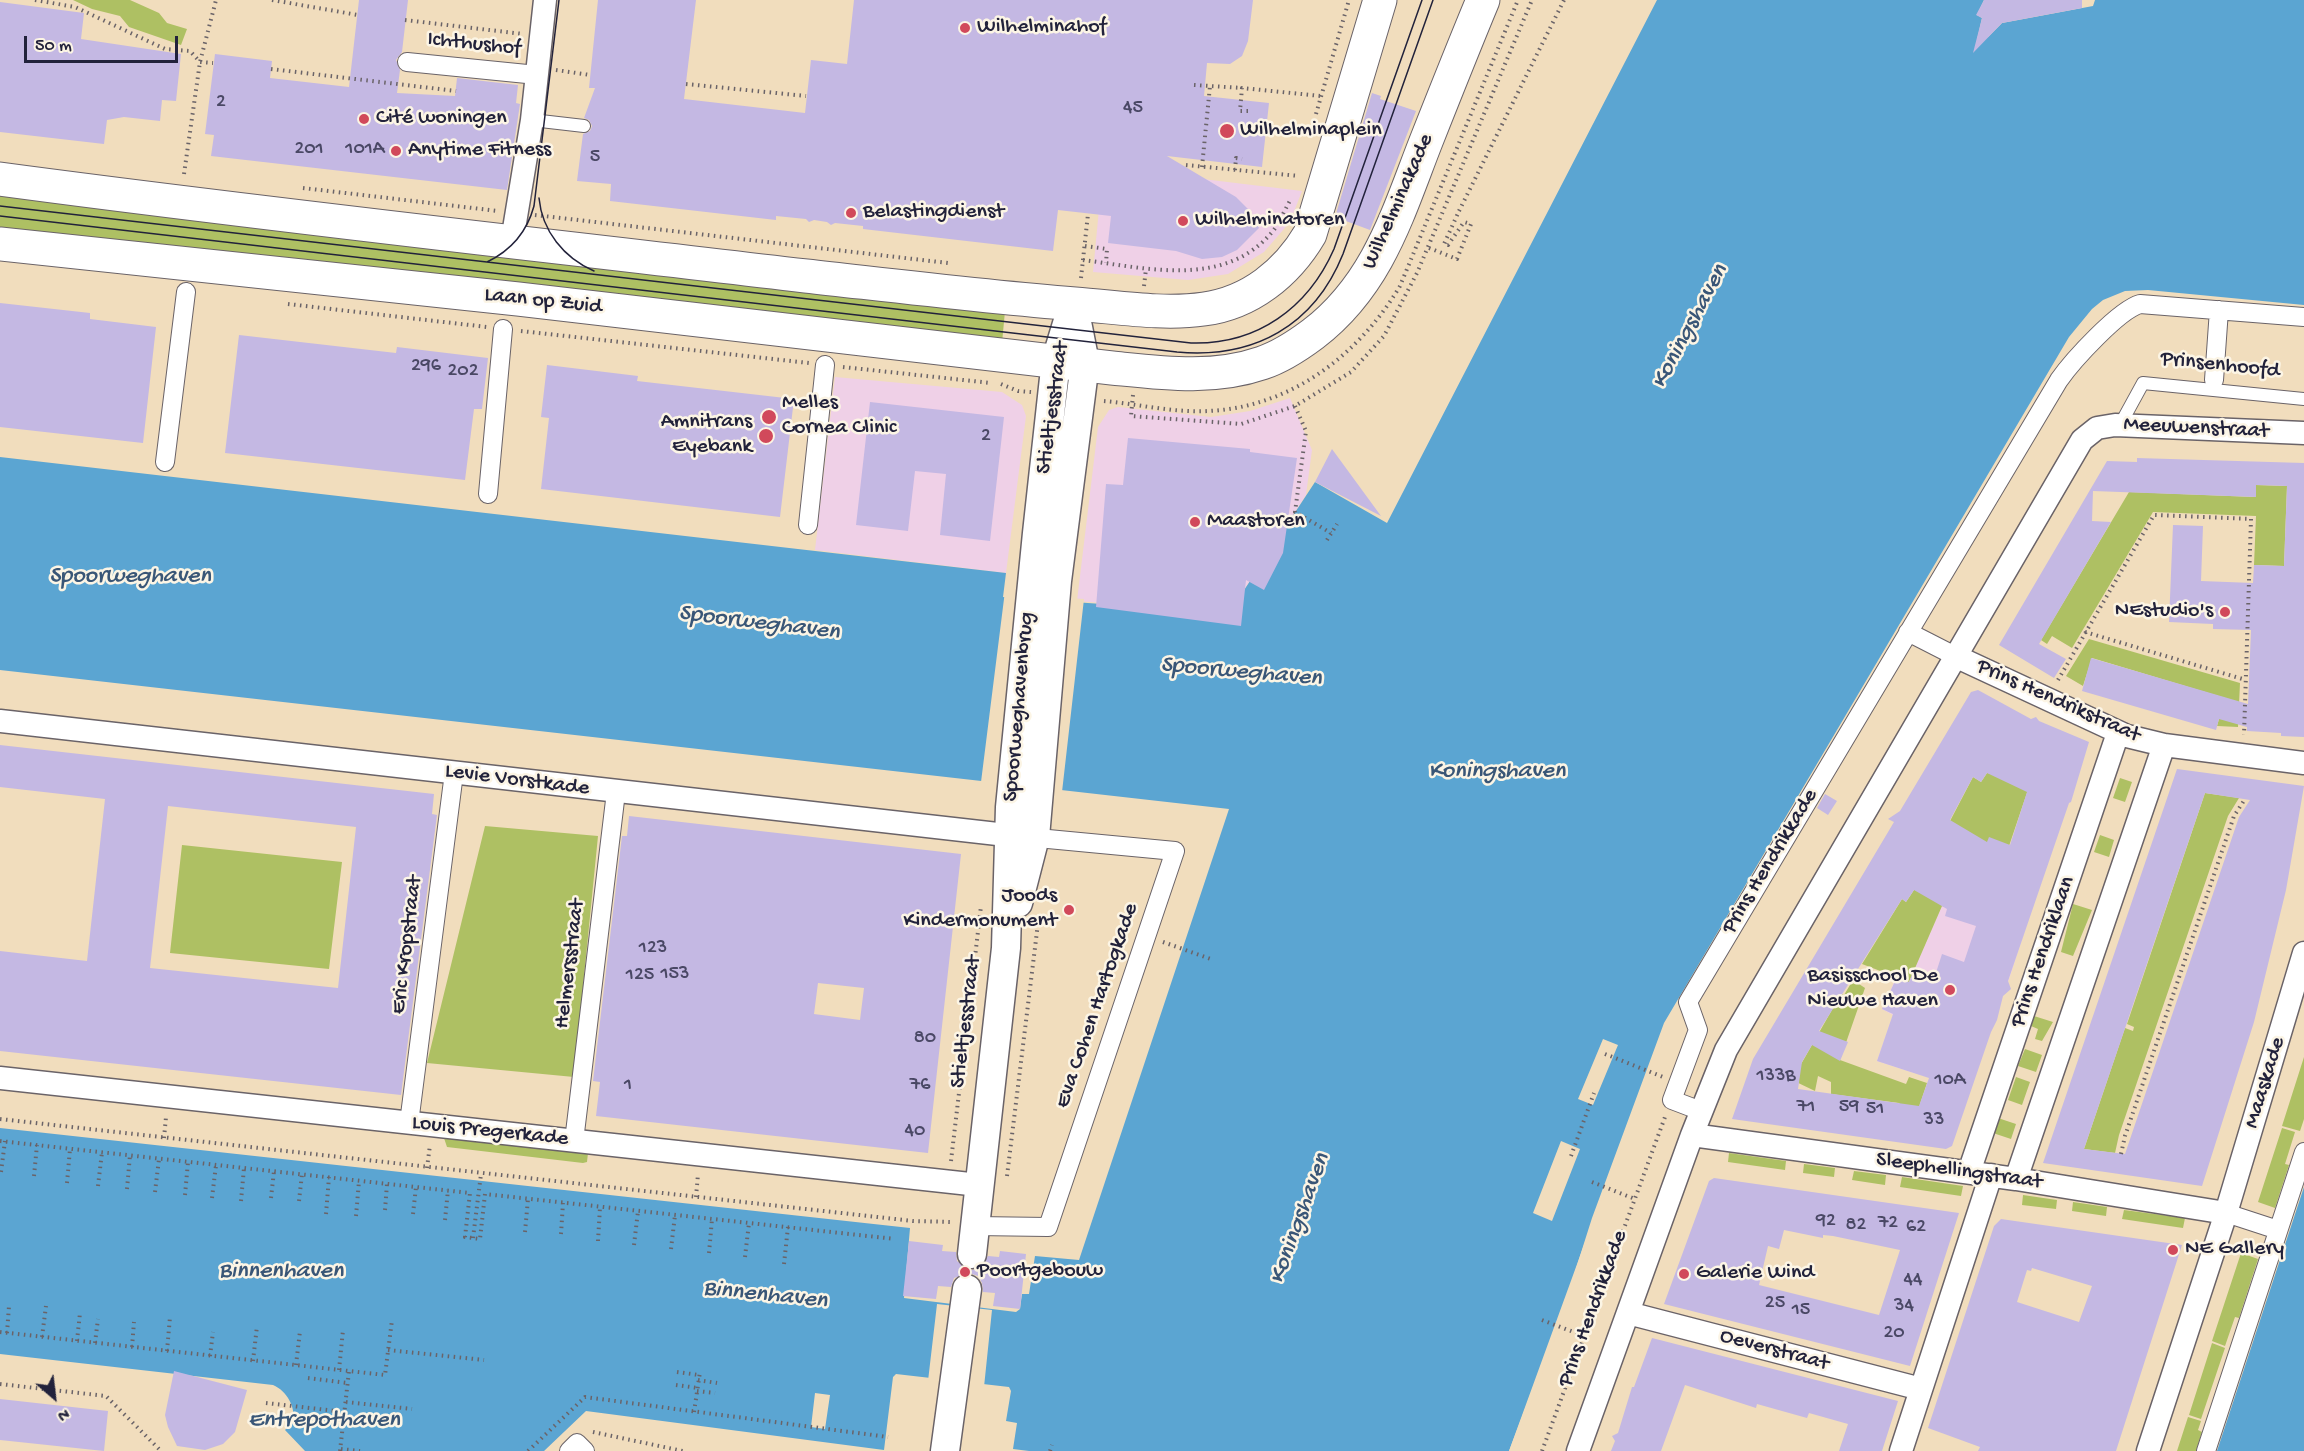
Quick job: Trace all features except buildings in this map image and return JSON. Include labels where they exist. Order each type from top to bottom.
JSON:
[{"type":"main road","points":[[0,179],[204,206],[1012,300],[1077,291],[1156,310],[1200,310],[1238,300],[1266,284],[1300,251],[1316,223],[1380,0]]},
{"type":"main road","name":"Wilhelminakade","points":[[1071,362],[1166,373],[1230,371],[1262,363],[1281,355],[1330,319],[1361,286],[1378,259],[1482,0]]},
{"type":"main road","name":"Laan op Zuid","points":[[0,244],[507,297],[1071,362]]},
{"type":"street","points":[[512,241],[532,120],[545,0]]},
{"type":"street","name":"Ichthushof","points":[[407,62],[537,72]]},
{"type":"street","name":"Stieltjesstraat","points":[[1045,580],[1071,362],[1077,291]]},
{"type":"street","points":[[165,462],[186,292]]},
{"type":"street","name":"Prins Hendrikkade","points":[[1672,1100],[1698,1030],[1688,1002],[2037,414],[2069,366],[2131,308],[2145,303],[2219,310]]},
{"type":"street","points":[[2219,310],[2302,321]]},
{"type":"street","name":"Prinsenhoofd","points":[[2214,380],[2219,310]]},
{"type":"street","points":[[488,494],[503,329]]},
{"type":"street","points":[[808,525],[825,365]]},
{"type":"street","name":"Meeuwenstraat","points":[[2089,433],[2102,426],[2120,425],[2304,434]]},
{"type":"street","name":"Prins Hendrikkade","points":[[1578,1451],[1692,1134],[1737,1029],[2079,446],[2089,433]]},
{"type":"street","name":"Spoorweghavenbrug","points":[[1028,826],[1045,580]]},
{"type":"street","points":[[1908,632],[1955,656]]},
{"type":"street","name":"Prins Hendrikstraat","points":[[1955,656],[2118,733],[2164,745],[2304,763]]},
{"type":"street","name":"Levie Vorstkade","points":[[0,721],[616,792],[1028,826]]},
{"type":"street","name":"Prins Hendriklaan","points":[[1901,1451],[1921,1389],[1980,1174],[2118,733]]},
{"type":"street","name":"Prins Hendriklaan","points":[[2016,1179],[2164,745]]},
{"type":"street","name":"Eric Kropstraat","points":[[409,1123],[454,773]]},
{"type":"street","name":"Helmersstraat","points":[[574,1141],[616,792]]},
{"type":"street","name":"Stieltjesstraat","points":[[961,1226],[992,1183],[1006,948],[1028,826]]},
{"type":"street","name":"Eva Cohen Hartogkade","points":[[961,1226],[1048,1227],[1175,851],[1028,826]]},
{"type":"street","name":"Maaskade","points":[[2148,1451],[2226,1213],[2304,953]]},
{"type":"street","name":"Louis Pregerkade","points":[[0,1078],[950,1184],[992,1183]]},
{"type":"street","points":[[1672,1100],[1701,1111]]},
{"type":"street","name":"Sleephellingstraat","points":[[1692,1134],[2016,1179],[2226,1213]]},
{"type":"street","points":[[2206,1451],[2304,1152]]},
{"type":"street","points":[[2226,1213],[2278,1230]]},
{"type":"street","points":[[961,1226],[972,1254]]},
{"type":"street","points":[[945,1451],[966,1298]]},
{"type":"street","name":"Oeverstraat","points":[[1628,1313],[1921,1389]]},
{"type":"lane","points":[[532,120],[584,126]]},
{"type":"lane","name":"Prinsenhoofd","points":[[2120,425],[2144,383],[2304,399]]},
{"type":"path","points":[[35,0],[75,6],[165,49],[190,51],[200,62],[213,63]]},
{"type":"path","points":[[184,174],[200,62],[216,0]]},
{"type":"path","points":[[272,0],[358,15]]},
{"type":"path","points":[[1315,119],[1349,0]]},
{"type":"path","points":[[1429,248],[1457,259],[1471,225],[1464,222],[1448,245],[1444,243],[1564,0]]},
{"type":"path","points":[[405,20],[541,36]]},
{"type":"path","points":[[271,69],[456,91]]},
{"type":"path","points":[[537,72],[590,75]]},
{"type":"path","points":[[686,84],[806,96]]},
{"type":"path","points":[[1194,85],[1321,96]]},
{"type":"path","points":[[1202,168],[1210,86]]},
{"type":"path","points":[[1242,88],[1240,111],[1248,111]]},
{"type":"path","points":[[1205,130],[1212,130]]},
{"type":"path","points":[[1235,170],[1236,158],[1242,159]]},
{"type":"path","points":[[1296,186],[1302,164]]},
{"type":"path","points":[[1186,165],[1299,176]]},
{"type":"path","points":[[1083,260],[1146,268],[1203,271],[1236,261],[1273,232],[1293,196]]},
{"type":"path","points":[[1077,291],[1088,214]]},
{"type":"path","points":[[1085,246],[1107,249],[1106,263]]},
{"type":"path","points":[[1133,285],[1156,287]]},
{"type":"path","points":[[1296,406],[1306,431],[1296,512],[1331,533]]},
{"type":"path","points":[[2047,699],[2154,515],[2252,519],[2245,756]]},
{"type":"path","points":[[1327,540],[1336,524]]},
{"type":"path","points":[[2085,632],[2246,680]]},
{"type":"path","points":[[2121,1154],[2124,1136],[2234,816],[2245,799]]},
{"type":"path","name":"Stieltjesstraat","points":[[961,1226],[950,1184],[951,1156],[981,902]]},
{"type":"path","points":[[992,1183],[1040,908]]},
{"type":"path","points":[[1156,940],[1211,959]]},
{"type":"path","points":[[1605,1054],[1669,1080]]},
{"type":"path","points":[[1571,1155],[1594,1093]]},
{"type":"path","name":"Prins Hendrikkade","points":[[1542,1451],[1672,1100]]},
{"type":"path","points":[[0,1119],[961,1226]]},
{"type":"path","points":[[1,1172],[2,1141],[470,1193],[465,1237],[480,1239],[485,1194],[895,1239]]},
{"type":"path","points":[[34,1176],[37,1145]]},
{"type":"path","points":[[67,1183],[70,1149]]},
{"type":"path","points":[[98,1186],[102,1152]]},
{"type":"path","points":[[127,1190],[130,1155]]},
{"type":"path","points":[[155,1192],[159,1159]]},
{"type":"path","points":[[185,1195],[188,1162]]},
{"type":"path","points":[[213,1198],[216,1165]]},
{"type":"path","points":[[241,1202],[244,1168]]},
{"type":"path","points":[[271,1198],[274,1171]]},
{"type":"path","points":[[298,1201],[302,1174]]},
{"type":"path","points":[[473,1238],[481,1174]]},
{"type":"path","points":[[326,1214],[329,1177]]},
{"type":"path","points":[[356,1216],[359,1180]]},
{"type":"path","points":[[1592,1182],[1635,1199]]},
{"type":"path","points":[[385,1210],[387,1184]]},
{"type":"path","points":[[413,1214],[416,1187]]},
{"type":"path","points":[[445,1220],[448,1190]]},
{"type":"path","points":[[525,1232],[528,1199]]},
{"type":"path","points":[[561,1234],[563,1203]]},
{"type":"path","points":[[597,1241],[600,1207]]},
{"type":"path","points":[[634,1245],[638,1211]]},
{"type":"path","points":[[672,1249],[675,1215]]},
{"type":"path","points":[[709,1253],[712,1219]]},
{"type":"path","points":[[745,1257],[749,1223]]},
{"type":"path","points":[[784,1264],[788,1227]]},
{"type":"path","points":[[7,1333],[9,1306]]},
{"type":"path","points":[[42,1337],[46,1306]]},
{"type":"path","points":[[77,1341],[80,1313]]},
{"type":"path","points":[[167,1351],[170,1317]]},
{"type":"path","points":[[95,1343],[98,1319]]},
{"type":"path","points":[[0,1332],[385,1375],[392,1320]]},
{"type":"path","points":[[1542,1320],[1584,1336]]},
{"type":"path","points":[[132,1347],[134,1322]]},
{"type":"path","points":[[253,1361],[257,1326]]},
{"type":"path","points":[[339,1370],[344,1330]]},
{"type":"path","points":[[296,1365],[300,1331]]},
{"type":"path","points":[[210,1356],[213,1332]]},
{"type":"path","points":[[388,1350],[483,1360]]},
{"type":"path","points":[[349,1371],[341,1450],[360,1451]]},
{"type":"path","points":[[677,1372],[699,1376],[717,1383]]},
{"type":"path","points":[[694,1412],[699,1376]]},
{"type":"path","points":[[308,1378],[348,1383]]},
{"type":"path","points":[[0,1384],[106,1396],[162,1451]]},
{"type":"path","points":[[676,1384],[715,1393]]},
{"type":"path","points":[[528,1451],[585,1397],[888,1437]]},
{"type":"path","points":[[346,1402],[412,1409]]},
{"type":"path","points":[[266,1403],[345,1413]]},
{"type":"path","points":[[577,1448],[588,1431],[683,1451]]},
{"type":"path","points":[[1050,1451],[1052,1445]]},
{"type":"shaded area","points":[[1103,167],[1302,191],[1290,222],[1264,252],[1228,274],[1188,280],[1093,272]]},
{"type":"shaded area","points":[[835,377],[1002,392],[1022,405],[1026,416],[1006,573],[815,550]]},
{"type":"shaded area","name":"Maastoren","points":[[1290,398],[1312,450],[1306,495],[1229,613],[1077,601],[1098,427],[1109,410],[1118,407],[1211,417],[1250,411]]},
{"type":"shaded area","name":"Basisschool De Nieuwe Haven","points":[[1942,906],[2024,933],[2008,982],[2010,989],[1919,1058],[1914,1073],[1877,1061],[1893,1015],[1882,1009],[1896,978],[1909,981]]},
{"type":"green space","points":[[73,0],[130,0],[159,13],[167,23],[187,29],[181,45],[129,27],[120,16],[92,9]]},
{"type":"green space","points":[[0,189],[1005,311],[1002,343],[0,234]]},
{"type":"green space","points":[[2256,485],[2287,486],[2284,566],[2254,565],[2256,516],[2153,512],[2072,648],[2052,636],[2047,644],[2041,640],[2129,492],[2255,497]]},
{"type":"green space","points":[[2089,639],[2240,683],[2238,727],[2217,726],[2225,698],[2092,658],[2083,686],[2066,676]]},
{"type":"green space","points":[[1987,773],[2032,778],[1984,920],[1942,906],[1909,982],[1862,964],[1902,899],[1906,902],[1914,890],[1973,777],[1981,782]]},
{"type":"green space","points":[[2120,778],[2132,782],[2125,802],[2113,798]]},
{"type":"green space","points":[[2205,793],[2239,798],[2228,816],[2119,1135],[2115,1153],[2084,1149],[2125,1028],[2133,1031],[2134,1027],[2127,1024]]},
{"type":"green space","points":[[485,826],[598,836],[574,1077],[427,1063]]},
{"type":"green space","points":[[2100,835],[2114,840],[2109,857],[2094,852]]},
{"type":"green space","points":[[182,845],[342,862],[329,969],[170,953]]},
{"type":"green space","points":[[2073,904],[2092,910],[2073,956],[2061,952]]},
{"type":"green space","points":[[1853,980],[1865,988],[1840,1060],[1906,1084],[1909,1077],[1927,1083],[1914,1122],[1899,1103],[1831,1094],[1831,1082],[1818,1076],[1815,1091],[1792,1080],[1841,994],[1844,995]]},
{"type":"green space","points":[[2034,1002],[2038,1004],[2034,1016],[2053,1022],[2042,1041],[2035,1039],[2038,1029],[2031,1026],[2027,1035],[2023,1034]]},
{"type":"green space","points":[[2025,1049],[2042,1055],[2036,1072],[2018,1066]]},
{"type":"green space","points":[[2304,1057],[2304,1119],[2300,1131],[2282,1126]]},
{"type":"green space","points":[[2016,1077],[2030,1082],[2022,1105],[2008,1100]]},
{"type":"green space","points":[[1995,1117],[2016,1124],[2011,1139],[1990,1132]]},
{"type":"green space","points":[[2282,1128],[2295,1132],[2285,1164],[2289,1165],[2275,1208],[2258,1202]]},
{"type":"green space","points":[[444,1138],[588,1153],[587,1162],[447,1147]]},
{"type":"green space","points":[[1729,1153],[1786,1161],[1785,1170],[1728,1162]]},
{"type":"green space","points":[[1804,1164],[1835,1168],[1834,1177],[1803,1173]]},
{"type":"green space","points":[[1854,1171],[1886,1175],[1885,1185],[1852,1180]]},
{"type":"green space","points":[[1902,1177],[1963,1186],[1961,1196],[1900,1187]]},
{"type":"green space","points":[[2023,1195],[2057,1200],[2056,1209],[2022,1205]]},
{"type":"green space","points":[[2073,1202],[2107,1207],[2106,1216],[2072,1211]]},
{"type":"green space","points":[[2124,1210],[2185,1218],[2183,1228],[2122,1219]]},
{"type":"green space","points":[[2241,1253],[2258,1259],[2239,1318],[2235,1317],[2225,1346],[2212,1341]]},
{"type":"green space","points":[[2212,1343],[2225,1348],[2201,1419],[2189,1415]]},
{"type":"green space","points":[[2188,1417],[2201,1421],[2198,1430],[2202,1432],[2196,1451],[2177,1451]]},
{"type":"water","points":[[1657,0],[1984,0],[1977,15],[1982,18],[1977,40],[1988,37],[2002,23],[2093,6],[2095,0],[2304,0],[2304,305],[2148,290],[2125,291],[2103,300],[2092,309],[2069,337],[1664,1023],[1592,1218],[1565,1303],[1509,1451],[1029,1451],[1013,1449],[1017,1423],[1006,1421],[1011,1391],[1009,1387],[896,1374],[893,1377],[884,1450],[586,1411],[544,1451],[305,1451],[285,1430],[293,1422],[292,1405],[286,1395],[273,1385],[0,1354],[0,1128],[910,1228],[904,1298],[1016,1312],[1020,1309],[1022,1294],[1029,1294],[1035,1256],[1079,1260],[1229,809],[0,670],[0,457],[1006,573],[1003,597],[1229,613],[1315,482],[1387,523]]},
{"type":"water","points":[[2304,1187],[2304,1451],[2217,1451]]},
{"type":"pier","points":[[1007,575],[1006,594],[1084,599],[1062,792],[981,782]]},
{"type":"pier","points":[[1663,1028],[1666,1029],[1595,1219],[1568,1304],[1513,1451],[1509,1451]]},
{"type":"pier","points":[[1603,1039],[1618,1045],[1593,1105],[1578,1099]]},
{"type":"pier","points":[[1561,1141],[1580,1149],[1552,1221],[1533,1213]]},
{"type":"pier","points":[[937,1304],[992,1310],[984,1387],[928,1381]]},
{"type":"pier","points":[[815,1393],[830,1395],[825,1429],[811,1427]]},
{"type":"tram line","points":[[487,262],[504,252],[523,232],[534,206],[559,0]]},
{"type":"tram line","points":[[0,206],[1191,343],[1215,342],[1258,330],[1278,319],[1310,289],[1323,270],[1334,249],[1422,0]]},
{"type":"tram line","points":[[0,216],[1177,352],[1205,353],[1231,350],[1256,343],[1278,333],[1316,301],[1331,279],[1343,254],[1433,0]]},
{"type":"tram line","points":[[539,198],[545,222],[556,242],[573,259],[594,271]]},
{"type":"place","name":"Wilhelminahof","points":[[965,28]]},
{"type":"place","name":"Cité woningen","points":[[364,119]]},
{"type":"place","name":"Wilhelminaplein","points":[[1227,131]]},
{"type":"place","name":"Anytime Fitness","points":[[396,151]]},
{"type":"place","name":"Belastingdienst","points":[[851,213]]},
{"type":"place","name":"Wilhelminatoren","points":[[1183,221]]},
{"type":"place","name":"Melles Cornea Clinic","points":[[769,417]]},
{"type":"place","name":"Amnitrans Eyebank","points":[[766,436]]},
{"type":"place","name":"Maastoren","points":[[1195,522]]},
{"type":"place","name":"NEstudio's","points":[[2225,612]]},
{"type":"place","name":"Joods Kindermonument","points":[[1069,910]]},
{"type":"place","name":"Basisschool De Nieuwe Haven","points":[[1950,990]]},
{"type":"place","name":"NE Gallery","points":[[2173,1250]]},
{"type":"place","name":"Poortgebouw","points":[[965,1272]]},
{"type":"place","name":"Galerie Wind","points":[[1684,1274]]},
{"type":"water label","name":"Koningshaven","points":[[1691,327]]},
{"type":"water label","name":"Spoorweghaven","points":[[130,577]]},
{"type":"water label","name":"Spoorweghaven","points":[[759,624]]},
{"type":"water label","name":"Spoorweghaven","points":[[1241,673]]},
{"type":"water label","name":"Koningshaven","points":[[1497,772]]},
{"type":"water label","name":"Koningshaven","points":[[1301,1219]]},
{"type":"water label","name":"Binnenhaven","points":[[281,1272]]},
{"type":"water label","name":"Binnenhaven","points":[[765,1296]]},
{"type":"water label","name":"Entrepothaven","points":[[324,1421]]}]
